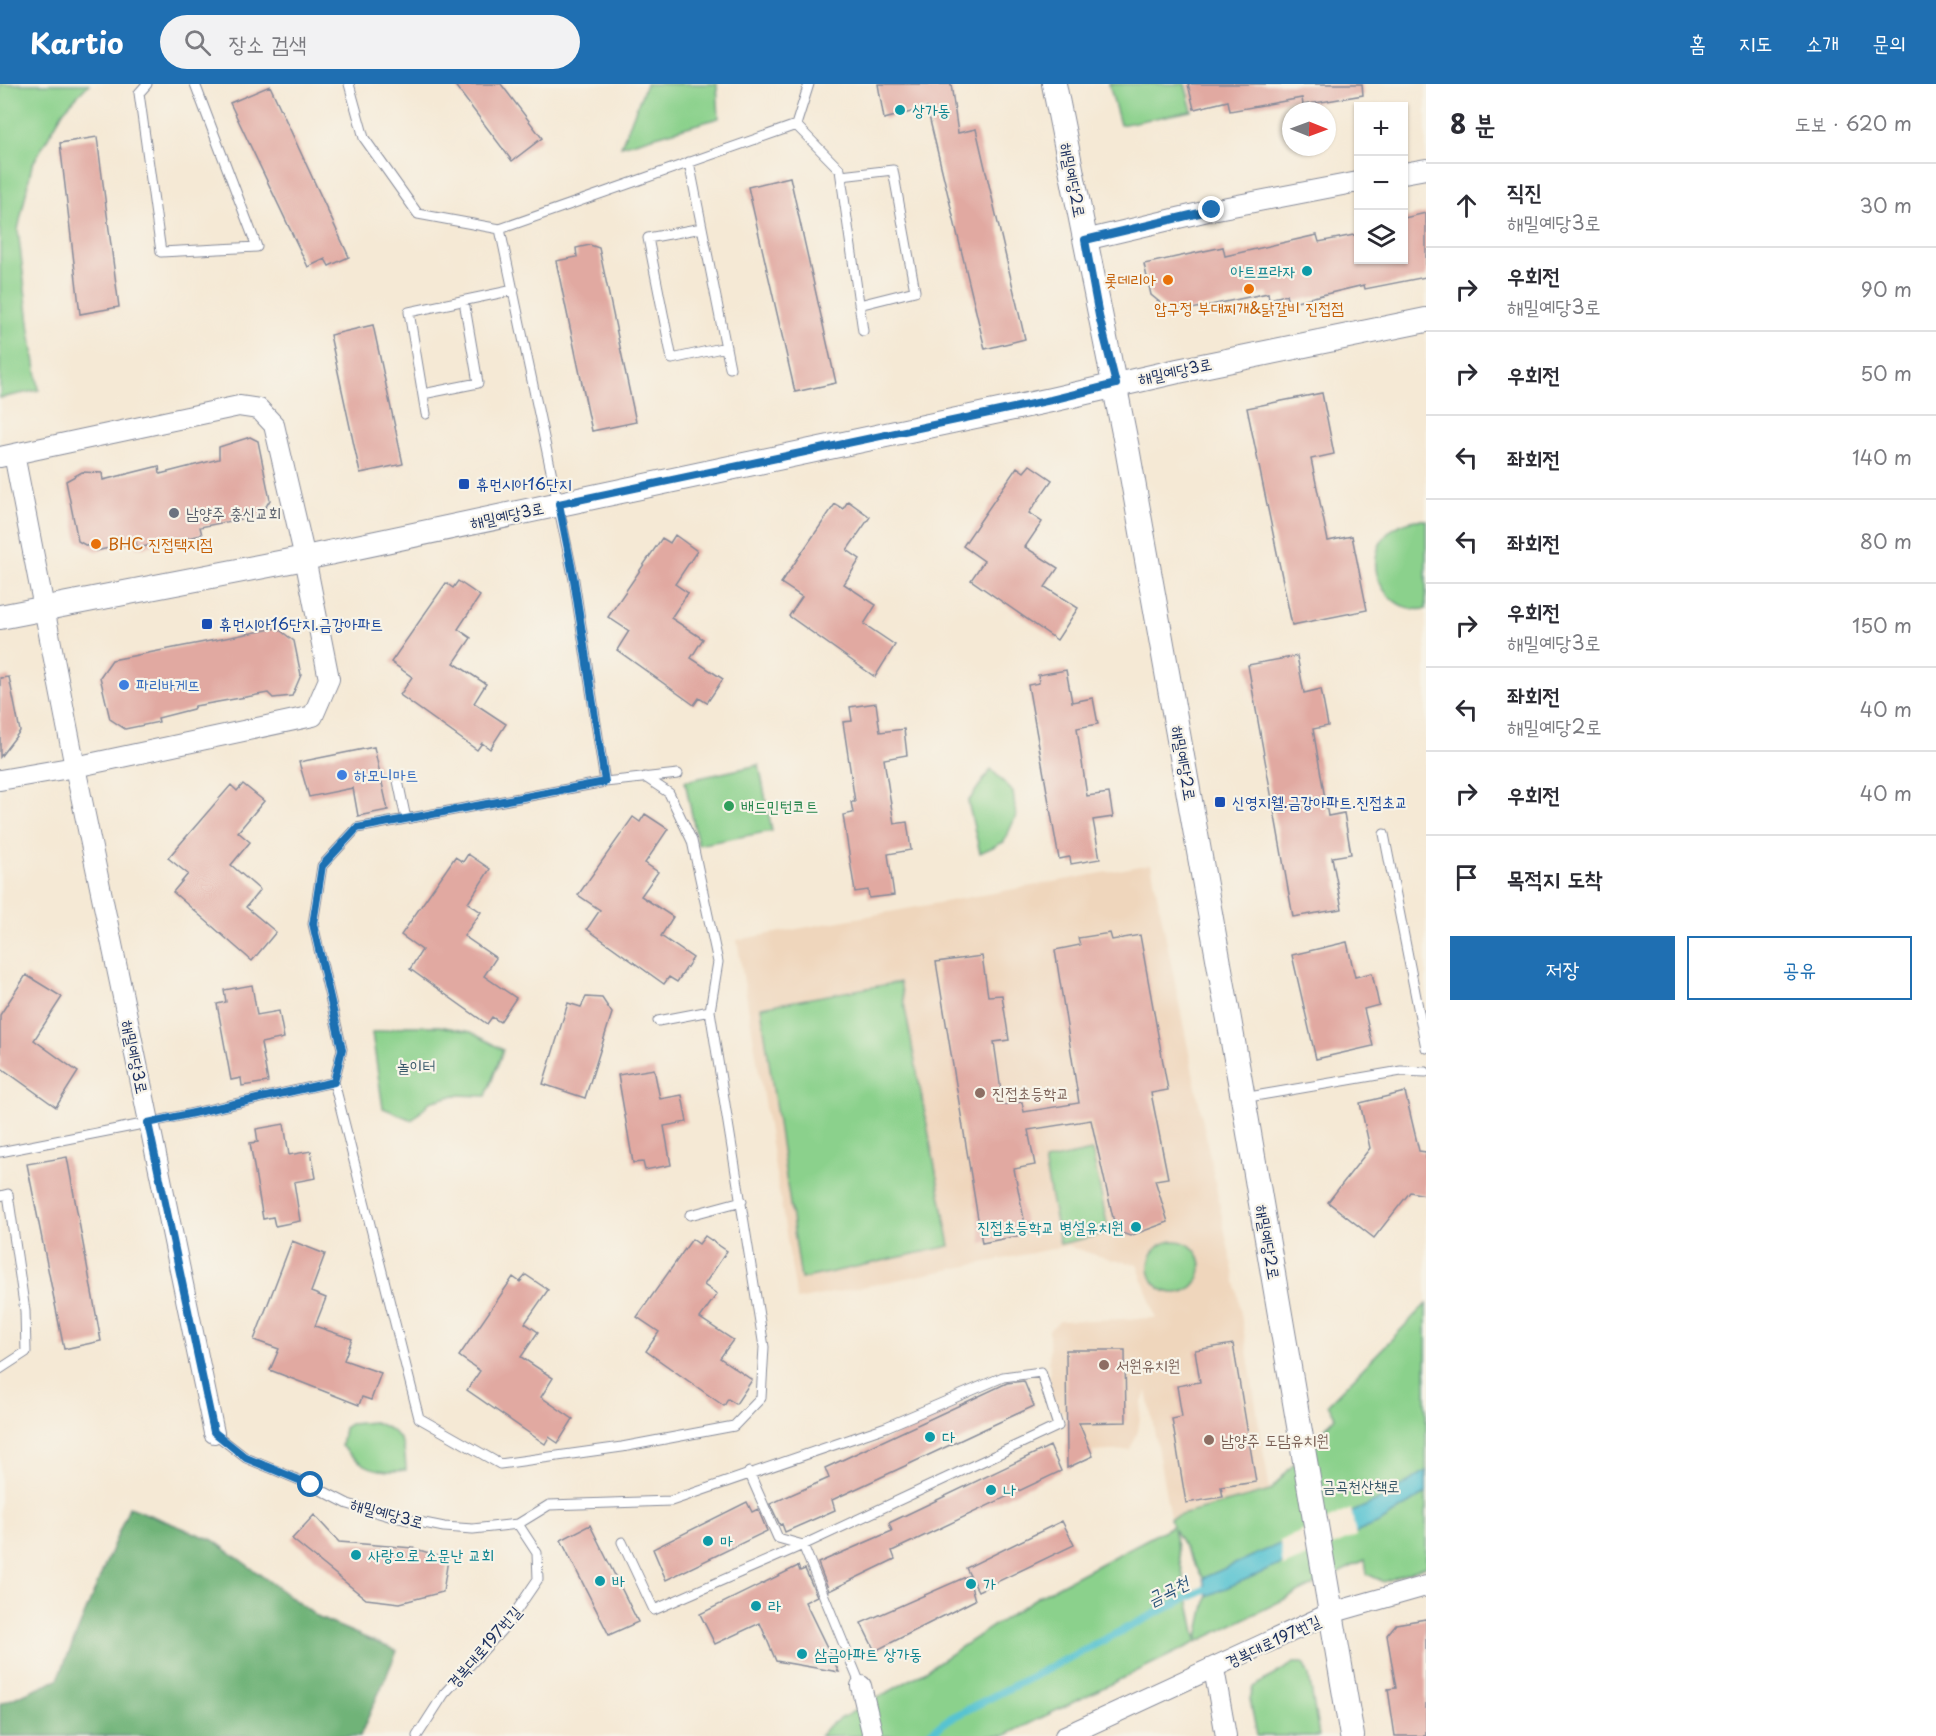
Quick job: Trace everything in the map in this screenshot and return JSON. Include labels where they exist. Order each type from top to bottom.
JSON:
[{"type":"street","name":"해밀예당2로","points":[[1054,84],[1099,316],[1116,384],[1243,1098],[1331,1613]]},
{"type":"street","points":[[1408,172],[1426,169]]},
{"type":"street","points":[[1085,240],[1212,210],[1354,183]]},
{"type":"street","name":"해밀예당3로","points":[[0,617],[305,558],[1426,320]]},
{"type":"street","points":[[0,780],[75,767],[313,716],[329,679],[305,558],[274,425],[259,409],[239,406],[7,456],[44,608]]},
{"type":"street","name":"해밀예당3로","points":[[44,608],[148,1123],[214,1432]]},
{"type":"street","name":"경복대로197번길","points":[[1065,1736],[1331,1613],[1426,1586]]},
{"type":"street","points":[[1331,1613],[1352,1736]]},
{"type":"street","name":"경복대로197번길","points":[[1214,1669],[1226,1736]]},
{"type":"street","points":[[861,1686],[873,1736]]},
{"type":"lane","points":[[147,84],[139,93],[161,252],[257,247],[195,84]]},
{"type":"lane","points":[[349,84],[364,138],[418,214],[500,229],[796,125]]},
{"type":"lane","points":[[796,125],[808,84]]},
{"type":"lane","points":[[796,125],[840,170],[862,331]]},
{"type":"lane","points":[[689,162],[730,368]]},
{"type":"lane","points":[[841,176],[893,170],[915,291],[859,305]]},
{"type":"lane","points":[[702,228],[648,238],[672,359],[726,347]]},
{"type":"lane","points":[[500,229],[574,580],[605,782]]},
{"type":"lane","points":[[426,414],[409,312],[514,291]]},
{"type":"lane","points":[[423,394],[478,383],[464,301]]},
{"type":"lane","points":[[645,777],[669,793],[692,842],[718,962],[710,1011],[764,1347],[761,1398],[734,1426],[622,1447],[500,1464],[419,1418],[334,1082],[342,1049],[313,924],[322,866],[357,828],[605,782],[645,777],[678,774]]},
{"type":"lane","points":[[397,776],[406,819]]},
{"type":"lane","points":[[1384,834],[1426,1048]]},
{"type":"lane","points":[[658,1021],[710,1011]]},
{"type":"lane","points":[[1243,1098],[1401,1071],[1426,1072]]},
{"type":"lane","points":[[0,1152],[148,1123],[334,1082]]},
{"type":"lane","points":[[0,1196],[8,1194],[25,1311],[26,1352],[0,1369]]},
{"type":"lane","points":[[690,1215],[742,1201]]},
{"type":"lane","points":[[518,1524],[549,1505],[671,1501],[749,1472],[886,1427],[1003,1377],[1041,1372],[1058,1426],[803,1545],[654,1610],[622,1542]]},
{"type":"lane","name":"해밀예당3로","points":[[214,1432],[246,1458],[311,1485],[348,1504],[389,1516],[444,1527],[473,1529],[518,1524]]},
{"type":"lane","points":[[749,1472],[778,1538],[803,1545]]},
{"type":"lane","name":"경복대로197번길","points":[[417,1736],[444,1694],[508,1623],[538,1579],[537,1553],[518,1524]]},
{"type":"lane","points":[[803,1545],[861,1686]]},
{"type":"shaded area","name":"진접초등학교","points":[[1151,864],[1238,1296],[1270,1491],[1170,1518],[1147,1391],[1142,1402],[1138,1431],[1130,1450],[1090,1452],[1072,1417],[1055,1407],[1050,1401],[1049,1330],[1060,1321],[1156,1318],[1137,1264],[1112,1260],[1067,1246],[797,1300],[737,940]]},
{"type":"green space","points":[[0,84],[89,84],[64,110],[32,165],[18,230],[39,390],[0,398]]},
{"type":"green space","points":[[646,84],[717,84],[719,118],[621,146]]},
{"type":"green space","points":[[1109,84],[1185,84],[1192,111],[1120,125]]},
{"type":"green space","points":[[1415,520],[1426,520],[1426,609],[1411,609],[1398,604],[1380,584],[1376,570],[1376,557],[1381,543],[1390,531]]},
{"type":"green space","name":"배드민턴코트","points":[[759,765],[772,831],[698,845],[685,781]]},
{"type":"green space","points":[[991,769],[1013,792],[1016,816],[1004,842],[980,853],[968,802]]},
{"type":"green space","points":[[900,982],[950,1246],[801,1279],[761,1007]]},
{"type":"green space","name":"놀이터","points":[[406,1026],[439,1026],[471,1032],[503,1050],[486,1096],[455,1095],[430,1102],[412,1120],[383,1108],[372,1033]]},
{"type":"green space","points":[[1092,1151],[1109,1233],[1060,1244],[1044,1161]]},
{"type":"green space","points":[[1175,1241],[1185,1243],[1193,1249],[1199,1257],[1201,1267],[1199,1277],[1193,1285],[1185,1291],[1175,1293],[1165,1291],[1157,1285],[1151,1277],[1149,1267],[1151,1257],[1157,1249],[1165,1243]]},
{"type":"green space","name":"금곡천산책로","points":[[1426,1304],[1426,1566],[1384,1582],[1367,1574],[1365,1560],[1004,1736],[820,1736],[829,1725],[917,1676],[1039,1596],[1172,1526],[1170,1518],[1270,1491],[1335,1417],[1328,1404]],"holes":[[[1173,1528],[1203,1578],[1207,1596],[1197,1641]]]},
{"type":"green space","points":[[374,1422],[391,1430],[400,1439],[405,1452],[406,1470],[378,1470],[363,1464],[341,1446],[344,1428],[350,1424]]},
{"type":"green space","points":[[129,1507],[213,1540],[319,1618],[397,1651],[360,1736],[0,1736],[0,1704],[58,1679]]},
{"type":"green space","points":[[1294,1663],[1303,1663],[1309,1676],[1319,1736],[1257,1736],[1250,1699],[1253,1687]]},
{"type":"water","name":"금곡천","points":[[1426,1471],[1426,1493],[1381,1522],[1207,1596],[1203,1578],[1377,1501]]},
{"type":"pier","points":[[1351,1509],[1356,1536],[1283,1567],[1280,1541]]},
{"type":"building","points":[[454,84],[501,84],[542,138],[512,161]]},
{"type":"building","points":[[878,84],[951,84],[958,133],[976,129],[1025,339],[985,349],[927,108],[884,119]]},
{"type":"building","points":[[1188,84],[1362,84],[1363,95],[1321,102],[1303,102],[1302,98],[1230,111],[1228,101],[1194,109]]},
{"type":"building","points":[[270,86],[349,257],[329,266],[325,259],[308,267],[230,103]]},
{"type":"building","points":[[97,137],[119,307],[80,314],[60,143]]},
{"type":"building","points":[[790,177],[836,383],[795,392],[748,187]]},
{"type":"building","points":[[1426,213],[1426,277],[1365,289],[1364,285],[1288,303],[1286,295],[1269,299],[1268,293],[1173,313],[1151,295],[1144,264],[1223,247],[1225,256],[1317,235],[1319,242],[1354,235],[1354,264],[1408,264],[1408,217]]},
{"type":"building","points":[[590,245],[599,248],[636,422],[592,431],[556,261],[577,257],[576,248]]},
{"type":"building","points":[[373,325],[403,464],[360,473],[330,335]]},
{"type":"building","points":[[1322,393],[1334,454],[1311,459],[1328,541],[1352,536],[1367,610],[1292,625],[1247,408]]},
{"type":"building","points":[[250,437],[258,441],[270,500],[261,515],[200,527],[202,535],[137,548],[136,542],[96,551],[78,541],[66,481],[82,472],[102,473],[103,480],[159,466],[160,474],[219,459],[219,447]]},
{"type":"building","points":[[1030,465],[1052,480],[1029,513],[1042,522],[1025,547],[1058,568],[1045,587],[1078,608],[1057,640],[971,580],[984,561],[963,546],[1017,467],[1024,472]]},
{"type":"building","points":[[848,501],[870,517],[847,550],[860,559],[844,584],[876,605],[864,624],[895,645],[875,677],[789,616],[802,597],[781,583],[835,504],[843,509]]},
{"type":"building","points":[[675,535],[697,551],[675,584],[688,593],[671,618],[703,639],[691,658],[723,679],[707,703],[699,698],[694,705],[617,650],[629,631],[608,617],[662,538],[670,543]]},
{"type":"building","points":[[458,581],[480,596],[458,629],[471,638],[454,663],[486,684],[474,703],[506,724],[490,749],[482,743],[477,750],[400,695],[412,677],[391,662],[446,583],[453,588]]},
{"type":"building","points":[[277,628],[294,641],[301,675],[292,696],[273,698],[268,693],[195,706],[193,709],[158,718],[159,722],[125,729],[110,719],[100,677],[112,660]]},
{"type":"building","points":[[1297,656],[1304,693],[1321,689],[1328,726],[1313,729],[1328,816],[1344,813],[1351,854],[1332,857],[1342,909],[1293,917],[1248,665]]},
{"type":"building","points":[[1066,670],[1072,702],[1093,698],[1098,724],[1077,728],[1087,796],[1109,793],[1113,817],[1093,820],[1100,859],[1071,864],[1070,857],[1059,859],[1028,685],[1039,683],[1038,675]]},
{"type":"building","points":[[9,677],[20,731],[0,757],[0,678]]},
{"type":"building","points":[[876,703],[880,732],[904,729],[907,755],[884,759],[894,824],[907,822],[911,850],[888,854],[894,895],[869,898],[868,890],[855,892],[843,815],[853,813],[851,802],[855,802],[843,722],[852,721],[850,707]]},
{"type":"building","name":"하모니마트","points":[[374,747],[388,810],[358,816],[353,788],[309,797],[299,762]]},
{"type":"building","points":[[243,784],[264,801],[238,832],[250,842],[231,865],[260,890],[246,907],[276,932],[252,961],[173,892],[188,874],[168,858],[231,785],[237,791]]},
{"type":"building","points":[[645,814],[668,829],[645,863],[658,872],[641,896],[673,917],[661,936],[693,958],[677,982],[669,977],[664,984],[587,929],[600,910],[578,895],[633,817],[640,822]]},
{"type":"building","points":[[468,854],[490,869],[468,903],[481,912],[464,936],[496,958],[484,976],[516,998],[500,1022],[492,1017],[487,1024],[410,969],[422,950],[401,935],[455,857],[463,862]]},
{"type":"building","points":[[1110,933],[1112,940],[1140,935],[1168,1090],[1151,1093],[1168,1178],[1155,1180],[1168,1222],[1130,1236],[1119,1232],[1113,1218],[1091,1120],[1028,1130],[1035,1165],[1014,1169],[1027,1234],[982,1243],[936,962],[982,956],[988,996],[1002,995],[1009,1040],[994,1042],[1003,1105],[1022,1102],[1024,1112],[1079,1103],[1055,950],[1080,945],[1078,938]]},
{"type":"building","points":[[1347,942],[1355,977],[1372,973],[1379,1005],[1364,1009],[1373,1046],[1316,1059],[1292,955]]},
{"type":"building","points":[[26,975],[62,997],[34,1040],[78,1072],[56,1107],[0,1067],[0,1015]]},
{"type":"building","points":[[252,985],[257,1015],[279,1011],[284,1038],[261,1043],[268,1082],[242,1086],[241,1078],[231,1080],[217,1004],[226,1002],[224,990]]},
{"type":"building","points":[[586,997],[602,998],[612,1013],[585,1098],[543,1084],[568,1003],[581,1007]]},
{"type":"building","points":[[654,1069],[660,1099],[682,1095],[687,1122],[664,1126],[671,1165],[645,1170],[643,1162],[633,1163],[618,1075]]},
{"type":"building","points":[[1405,1092],[1419,1151],[1426,1152],[1426,1195],[1410,1192],[1374,1238],[1328,1202],[1370,1148],[1360,1103]]},
{"type":"building","points":[[284,1124],[289,1155],[311,1151],[316,1178],[294,1182],[300,1221],[275,1226],[273,1217],[263,1219],[250,1143],[258,1142],[256,1129]]},
{"type":"building","points":[[67,1157],[101,1341],[64,1349],[27,1164]]},
{"type":"building","points":[[705,1236],[727,1251],[704,1285],[717,1294],[700,1318],[733,1340],[720,1358],[752,1380],[736,1404],[728,1399],[724,1406],[646,1351],[659,1332],[637,1317],[692,1239],[699,1244]]},
{"type":"building","points":[[292,1241],[325,1254],[311,1292],[326,1298],[315,1326],[352,1339],[344,1360],[381,1373],[371,1400],[362,1397],[359,1405],[270,1370],[279,1349],[254,1340]]},
{"type":"building","points":[[526,1275],[548,1290],[525,1323],[538,1332],[521,1357],[553,1378],[541,1397],[573,1419],[558,1443],[549,1437],[545,1444],[467,1390],[480,1371],[459,1356],[513,1277],[520,1282]]},
{"type":"building","points":[[1233,1344],[1256,1482],[1221,1487],[1223,1497],[1186,1503],[1172,1419],[1182,1417],[1177,1386],[1200,1382],[1195,1350]]},
{"type":"building","name":"서원유치원","points":[[1066,1350],[1125,1350],[1126,1422],[1079,1423],[1093,1456],[1067,1468]]},
{"type":"building","name":"다","points":[[1024,1381],[1034,1406],[832,1500],[835,1510],[785,1532],[782,1524],[780,1525],[770,1504],[829,1478],[825,1468],[1007,1383]]},
{"type":"building","name":"나","points":[[1050,1446],[1061,1471],[892,1551],[895,1559],[829,1591],[818,1563],[892,1531],[889,1523]]},
{"type":"building","name":"마","points":[[747,1502],[752,1512],[758,1509],[767,1531],[666,1580],[653,1549]]},
{"type":"building","name":"사랑으로 소문난 교회","points":[[314,1515],[339,1542],[413,1548],[448,1559],[443,1592],[400,1603],[366,1599],[292,1539]]},
{"type":"building","points":[[1062,1521],[1074,1545],[978,1591],[966,1568]]},
{"type":"building","name":"바","points":[[590,1525],[638,1622],[609,1635],[561,1540]]},
{"type":"building","points":[[798,1566],[800,1571],[805,1569],[817,1596],[805,1602],[839,1672],[776,1661],[760,1623],[715,1644],[700,1614]]},
{"type":"building","points":[[968,1576],[975,1600],[875,1651],[861,1623]]},
{"type":"building","points":[[1426,1619],[1426,1736],[1395,1736],[1388,1689],[1396,1688],[1387,1635],[1396,1624]]},
{"type":"waterway","name":"금곡천","points":[[926,1736],[949,1719],[1184,1599],[1214,1586]]},
{"type":"place","name":"상가동","points":[[900,110]]},
{"type":"place","name":"아트프라자","points":[[1307,271]]},
{"type":"place","name":"롯데리아","points":[[1168,280]]},
{"type":"place","name":"압구정 부대찌개&닭갈비 진접점","points":[[1249,289]]},
{"type":"place","name":"휴먼시아16단지","points":[[464,484]]},
{"type":"place","name":"남양주 충신교회","points":[[174,513]]},
{"type":"place","name":"BHC 진접택지점","points":[[96,544]]},
{"type":"place","name":"휴먼시아16단지.금강아파트","points":[[207,624]]},
{"type":"place","name":"파리바게뜨","points":[[124,685]]},
{"type":"place","name":"하모니마트","points":[[342,775]]},
{"type":"place","name":"신영지웰.금강아파트.진접초교","points":[[1220,802]]},
{"type":"place","name":"배드민턴코트","points":[[729,806]]},
{"type":"place","name":"진접초등학교","points":[[980,1093]]},
{"type":"place","name":"진접초등학교 병설유치원","points":[[1136,1227]]},
{"type":"place","name":"서원유치원","points":[[1104,1365]]},
{"type":"place","name":"다","points":[[930,1437]]},
{"type":"place","name":"남양주 도담유치원","points":[[1209,1440]]},
{"type":"place","name":"나","points":[[991,1490]]},
{"type":"place","name":"마","points":[[708,1541]]},
{"type":"place","name":"사랑으로 소문난 교회","points":[[356,1555]]},
{"type":"place","name":"바","points":[[600,1581]]},
{"type":"place","name":"가","points":[[971,1584]]},
{"type":"place","name":"라","points":[[756,1606]]},
{"type":"place","name":"삼금아파트 상가동","points":[[802,1654]]},
{"type":"route","points":[[311,1485],[246,1458],[214,1432],[148,1123],[334,1082],[342,1049],[313,924],[322,866],[357,828],[605,782],[574,580],[559,504],[1051,400],[1116,384],[1099,316],[1085,240],[1212,210]]}]
